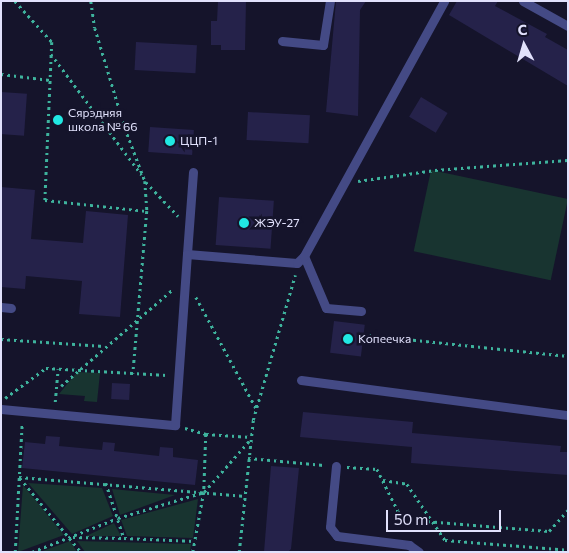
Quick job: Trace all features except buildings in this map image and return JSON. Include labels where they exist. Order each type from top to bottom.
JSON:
[{"type":"lane","points":[[282,41],[323,45],[330,1]]},
{"type":"lane","points":[[187,254],[297,263],[304,256],[444,1]]},
{"type":"lane","points":[[523,1],[568,26]]},
{"type":"lane","points":[[1,409],[175,425],[193,172]]},
{"type":"lane","points":[[304,256],[326,308],[361,311]]},
{"type":"lane","points":[[301,380],[568,415]]},
{"type":"lane","points":[[336,466],[330,527],[338,536],[410,545],[418,552]]},
{"type":"path","points":[[15,1],[52,42],[45,200],[147,211]]},
{"type":"path","points":[[91,1],[95,28],[124,128],[145,181],[147,211],[132,373]]},
{"type":"path","points":[[51,54],[145,181],[190,228]]},
{"type":"path","points":[[1,74],[50,80]]},
{"type":"path","points":[[344,183],[435,170],[568,160]]},
{"type":"path","points":[[239,552],[250,438],[256,408],[289,303],[297,263]]},
{"type":"path","points":[[61,386],[104,346],[186,278],[256,408]]},
{"type":"path","points":[[368,336],[568,356]]},
{"type":"path","points":[[1,339],[104,346]]},
{"type":"path","points":[[1,400],[46,368],[178,375]]},
{"type":"path","points":[[54,413],[58,369]]},
{"type":"path","points":[[16,552],[23,410]]},
{"type":"path","points":[[175,425],[206,434],[250,438]]},
{"type":"path","points":[[193,552],[204,492],[206,434]]},
{"type":"path","points":[[32,552],[118,518],[204,492],[250,438]]},
{"type":"path","points":[[248,458],[377,468],[402,518],[549,531],[568,510]]},
{"type":"path","points":[[19,477],[245,496]]},
{"type":"path","points":[[19,477],[71,537],[81,552]]},
{"type":"path","points":[[383,480],[407,484],[445,540],[568,550]]},
{"type":"path","points":[[106,483],[124,538]]},
{"type":"path","points":[[71,537],[195,540]]},
{"type":"green space","points":[[431,170],[568,199],[551,280],[414,251]]},
{"type":"green space","points":[[77,372],[100,373],[97,402],[84,401],[85,396],[59,394]]},
{"type":"green space","points":[[28,483],[102,488],[113,516],[72,534]]},
{"type":"green space","points":[[23,485],[64,535],[18,552]]},
{"type":"green space","points":[[112,489],[175,495],[120,515]]},
{"type":"green space","points":[[198,499],[193,538],[127,536],[121,520]]},
{"type":"green space","points":[[114,523],[121,536],[86,536]]},
{"type":"green space","points":[[70,541],[77,552],[40,552]]},
{"type":"green space","points":[[77,541],[191,544],[190,552],[85,552]]},
{"type":"place","name":"Сярэдняя школа № 66","points":[[58,120]]},
{"type":"place","name":"ЦЦП-1","points":[[170,141]]},
{"type":"place","name":"ЖЭУ-27","points":[[244,223]]},
{"type":"place","name":"Копеечка","points":[[348,339]]}]
